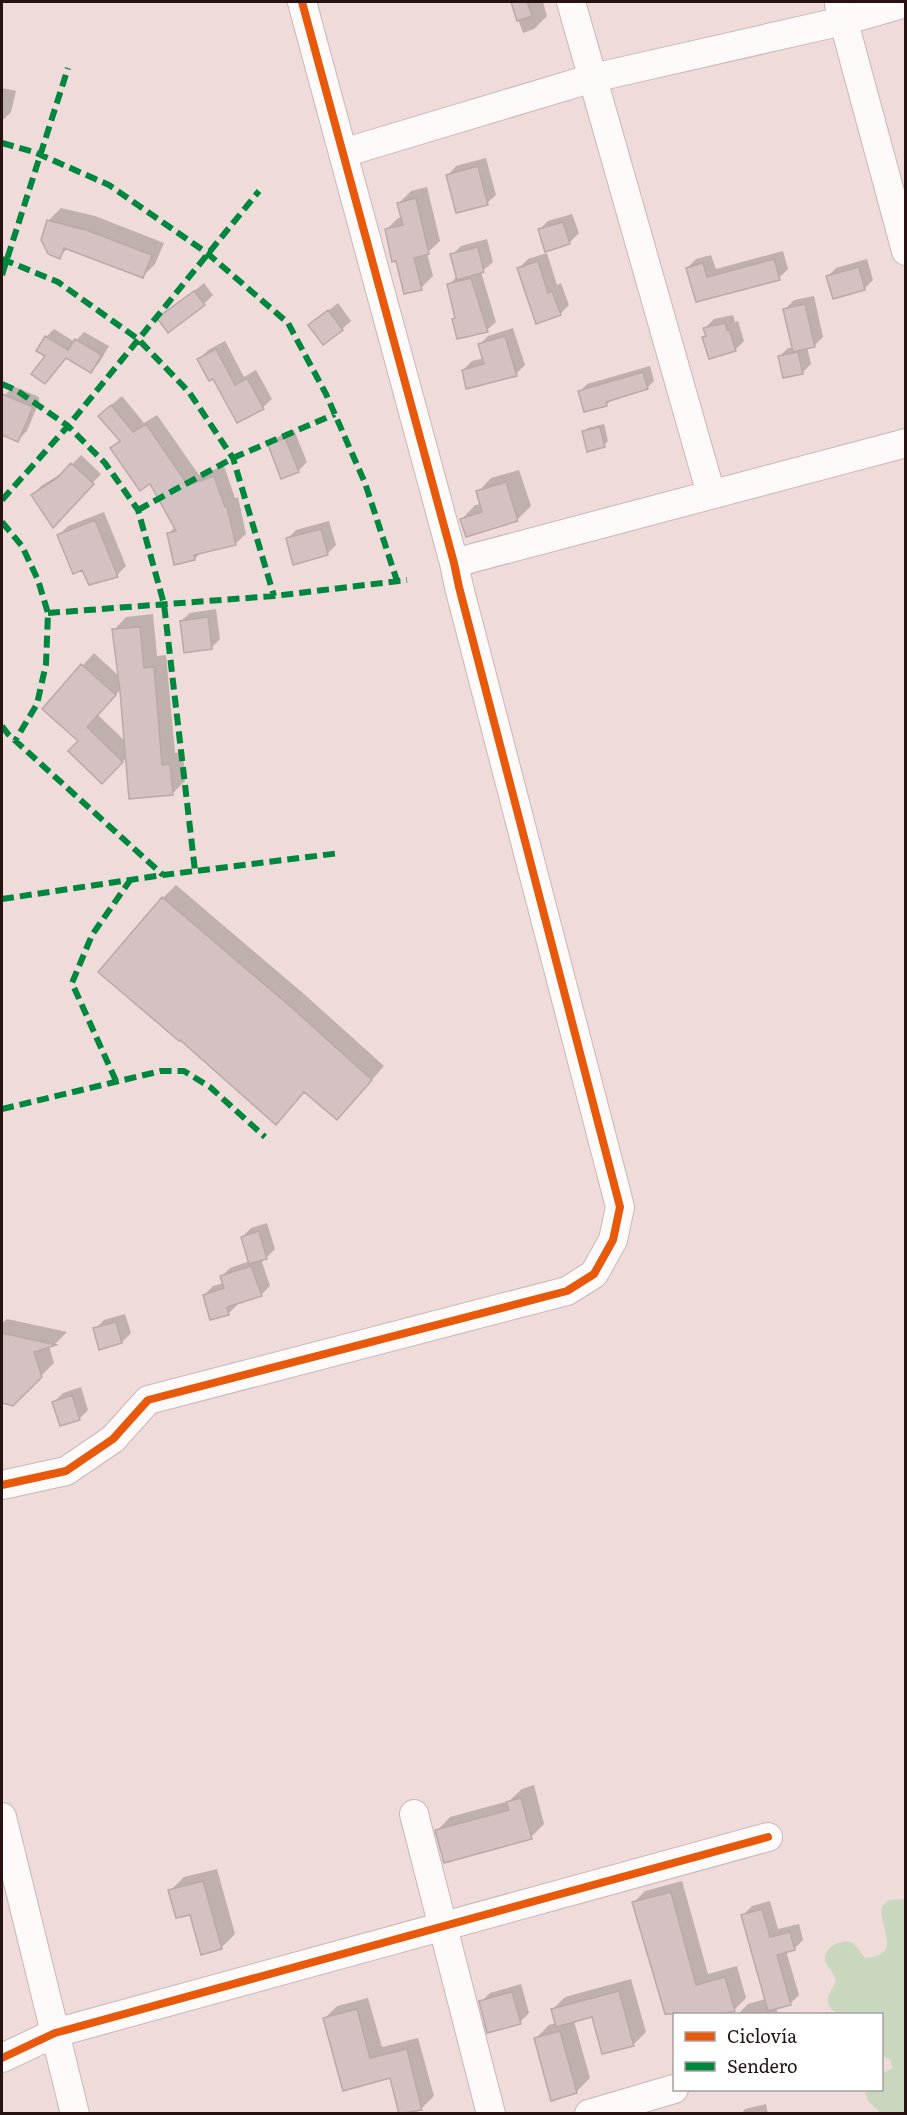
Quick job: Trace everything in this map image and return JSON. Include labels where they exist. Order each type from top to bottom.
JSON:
[{"type":"street","points":[[2,1485],[66,1471],[113,1439],[148,1400],[567,1291],[594,1274],[614,1240],[621,1207],[454,563],[302,2]]},
{"type":"street","points":[[571,2],[711,494]]},
{"type":"street","points":[[343,153],[593,78],[841,11],[906,3]]},
{"type":"street","points":[[841,11],[906,251]]},
{"type":"street","points":[[454,563],[906,443]]},
{"type":"street","points":[[414,1814],[491,2114]]},
{"type":"street","points":[[2,1817],[75,2114]]},
{"type":"street","points":[[2,2058],[55,2033],[768,1837]]},
{"type":"street","points":[[589,2114],[673,2090]]},
{"type":"green space","points":[[905,1899],[905,2113],[881,2113],[868,2101],[865,2091],[883,2091],[883,2073],[892,2069],[891,2060],[883,2056],[883,2013],[840,2013],[833,2010],[828,1998],[836,1981],[825,1960],[825,1955],[830,1948],[844,1942],[854,1944],[865,1958],[877,1956],[884,1951],[887,1938],[881,1914],[882,1906],[889,1900]]},
{"type":"building","points":[[511,2],[527,2],[532,16],[517,21]]},
{"type":"building","points":[[478,166],[488,205],[456,213],[446,175]]},
{"type":"building","points":[[416,198],[429,254],[414,258],[422,290],[404,294],[396,261],[392,262],[385,229],[403,225],[397,203]]},
{"type":"building","points":[[47,220],[81,228],[152,255],[143,278],[64,248],[60,259],[48,254],[41,240]]},
{"type":"building","points":[[563,222],[570,244],[545,252],[538,229]]},
{"type":"building","points":[[478,247],[484,272],[457,280],[450,254]]},
{"type":"building","points":[[774,259],[780,280],[696,302],[686,268],[703,263],[707,277]]},
{"type":"building","points":[[538,261],[548,293],[552,291],[561,315],[536,324],[517,268]]},
{"type":"building","points":[[859,267],[865,290],[833,299],[826,276]]},
{"type":"building","points":[[471,278],[488,332],[457,339],[447,284]]},
{"type":"building","points":[[194,291],[205,305],[168,333],[157,318]]},
{"type":"building","points":[[805,304],[815,347],[793,352],[783,309]]},
{"type":"building","points":[[328,310],[343,330],[323,345],[308,325]]},
{"type":"building","points":[[725,323],[736,351],[709,359],[702,337],[706,336],[703,328]]},
{"type":"building","points":[[45,336],[68,350],[75,339],[102,355],[91,373],[66,358],[45,384],[31,374],[45,356],[36,351]]},
{"type":"building","points":[[505,336],[517,376],[466,389],[462,370],[484,364],[478,344]]},
{"type":"building","points":[[216,349],[235,385],[247,378],[264,409],[237,423],[213,379],[209,381],[197,359]]},
{"type":"building","points":[[798,352],[803,374],[783,378],[778,356]]},
{"type":"building","points":[[643,372],[648,389],[606,402],[607,406],[584,412],[578,391]]},
{"type":"building","points":[[2,394],[33,407],[18,442],[2,435]]},
{"type":"building","points":[[111,405],[133,432],[146,424],[188,485],[214,476],[225,507],[227,507],[236,545],[194,555],[195,560],[174,565],[167,533],[176,531],[150,484],[140,491],[110,448],[120,441],[98,416]]},
{"type":"building","points":[[600,427],[605,447],[587,452],[582,431]]},
{"type":"building","points":[[285,438],[299,472],[281,479],[268,445]]},
{"type":"building","points":[[71,463],[94,484],[53,528],[31,495],[57,478]]},
{"type":"building","points":[[506,482],[518,521],[466,537],[460,519],[482,512],[476,491]]},
{"type":"building","points":[[95,520],[118,577],[89,585],[82,570],[73,574],[57,535]]},
{"type":"building","points":[[321,529],[328,555],[293,565],[286,538]]},
{"type":"building","points":[[208,617],[212,649],[184,653],[180,621]]},
{"type":"building","points":[[140,627],[144,668],[154,667],[162,765],[170,764],[173,795],[129,799],[112,629]]},
{"type":"building","points":[[81,664],[116,695],[87,727],[123,762],[102,784],[68,751],[78,741],[42,709]]},
{"type":"building","points":[[162,897],[291,1007],[372,1080],[337,1120],[304,1092],[276,1125],[180,1040],[98,972]]},
{"type":"building","points":[[259,1231],[267,1259],[249,1264],[241,1237]]},
{"type":"building","points":[[251,1266],[262,1296],[227,1307],[229,1315],[210,1320],[203,1295],[224,1288],[220,1276]]},
{"type":"building","points":[[116,1322],[122,1343],[99,1350],[93,1328]]},
{"type":"building","points":[[2,1333],[56,1345],[34,1352],[42,1377],[13,1406],[2,1403]]},
{"type":"building","points":[[72,1395],[80,1420],[60,1426],[52,1402]]},
{"type":"building","points":[[521,1798],[532,1839],[444,1863],[435,1830],[509,1810],[506,1802]]},
{"type":"building","points":[[203,1881],[222,1949],[201,1955],[190,1915],[176,1918],[168,1890]]},
{"type":"building","points":[[671,1892],[696,1985],[725,1977],[735,2011],[665,2014],[632,1902]]},
{"type":"building","points":[[762,1909],[770,1937],[790,1932],[795,1950],[777,1955],[791,2005],[768,2011],[741,1915]]},
{"type":"building","points":[[619,1991],[634,2046],[602,2054],[592,2017],[556,2027],[551,2009]]},
{"type":"building","points":[[512,1992],[521,2024],[487,2033],[479,2001]]},
{"type":"building","points":[[357,2009],[370,2058],[407,2049],[422,2110],[399,2114],[390,2078],[343,2091],[323,2018]]},
{"type":"building","points":[[560,2031],[577,2093],[551,2101],[534,2038]]},
{"type":"marked path","points":[[2,275],[68,68]]},
{"type":"marked path","points":[[2,143],[34,152],[109,185],[207,253],[288,323],[326,394],[365,483],[397,581]]},
{"type":"marked path","points":[[2,500],[68,426],[259,191]]},
{"type":"marked path","points":[[2,259],[58,282],[138,339],[189,392],[233,458],[274,596]]},
{"type":"marked path","points":[[2,384],[16,390],[68,426],[105,463],[138,510],[164,604],[195,871]]},
{"type":"marked path","points":[[138,510],[233,458],[335,414]]},
{"type":"marked path","points":[[2,522],[22,546],[38,580],[48,613],[46,664],[37,704],[15,741]]},
{"type":"marked path","points":[[48,613],[274,596],[407,580]]},
{"type":"marked path","points":[[2,726],[163,875]]},
{"type":"marked path","points":[[2,899],[163,875],[340,853]]},
{"type":"marked path","points":[[116,1081],[72,983],[92,935],[131,879]]},
{"type":"marked path","points":[[2,1109],[161,1071],[184,1071],[210,1087],[265,1137]]},
{"type":"cycle path","points":[[2,1485],[66,1471],[113,1439],[148,1400],[567,1291],[594,1274],[613,1240],[620,1207],[454,563],[302,2]]},
{"type":"cycle path","points":[[2,2058],[55,2033],[768,1837]]}]
